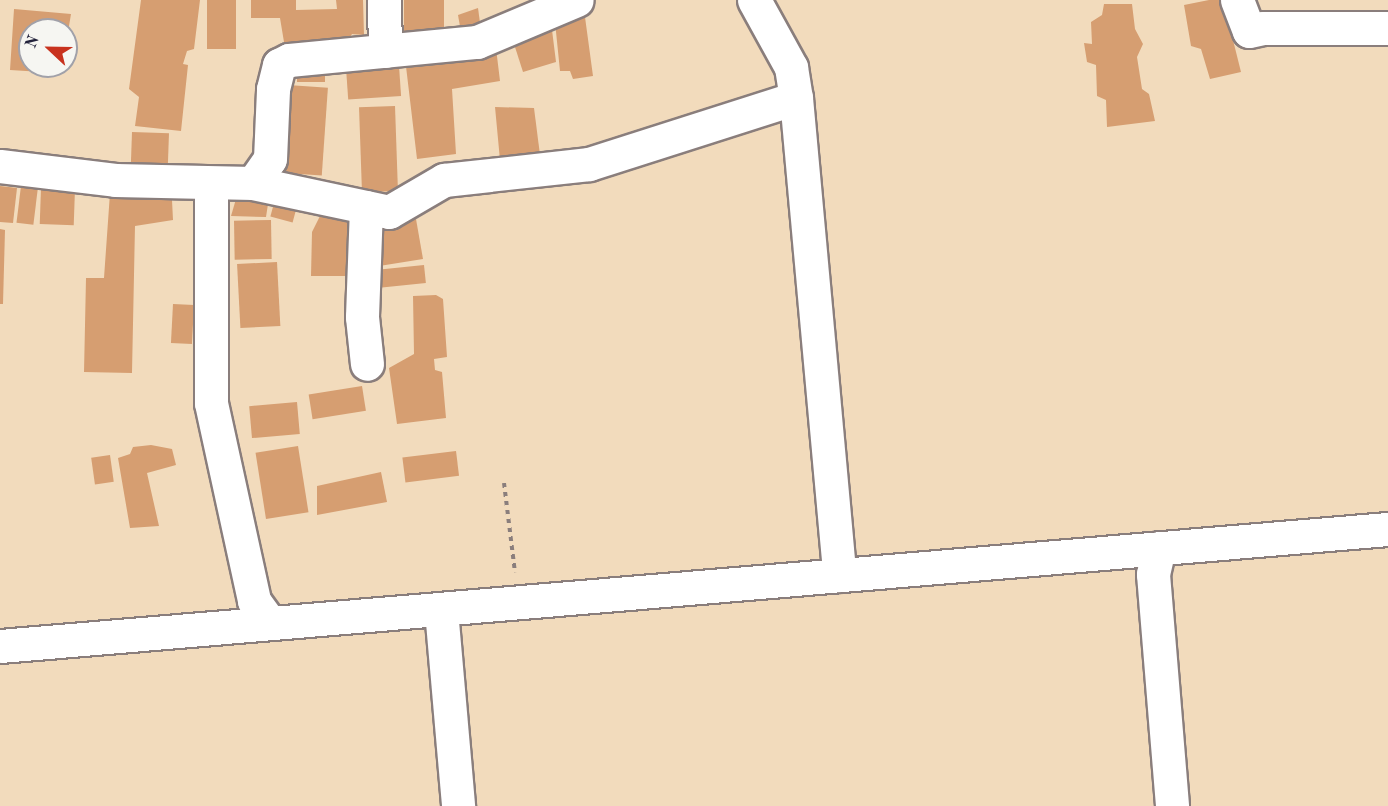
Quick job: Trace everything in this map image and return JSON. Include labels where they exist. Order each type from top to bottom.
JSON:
[{"type":"street","points":[[384,0],[385,51]]},
{"type":"street","points":[[253,183],[270,159],[273,89],[279,65],[289,60],[477,42],[576,0]]},
{"type":"street","points":[[754,0],[791,67],[796,98],[839,575]]},
{"type":"street","points":[[1237,0],[1249,31],[1388,28]]},
{"type":"street","points":[[0,166],[115,180],[211,184],[253,183],[388,212],[444,180],[589,164],[796,98]]},
{"type":"street","points":[[211,184],[211,403],[254,601],[269,622]]},
{"type":"street","points":[[366,207],[362,317],[367,364]]},
{"type":"street","points":[[0,646],[1388,529]]},
{"type":"street","points":[[1159,549],[1153,574],[1172,806]]},
{"type":"street","points":[[441,610],[458,806]]},
{"type":"path","points":[[504,483],[519,603]]},
{"type":"building","points":[[141,0],[200,0],[194,49],[187,51],[183,64],[188,65],[181,131],[135,126],[139,97],[129,89]]},
{"type":"building","points":[[207,0],[236,0],[236,49],[207,49]]},
{"type":"building","points":[[251,0],[296,0],[296,10],[337,9],[336,0],[363,0],[364,35],[352,34],[345,45],[285,48],[280,18],[251,18]]},
{"type":"building","points":[[404,0],[444,0],[444,38],[404,38]]},
{"type":"building","points":[[1223,0],[1241,72],[1210,79],[1201,49],[1191,46],[1184,5]]},
{"type":"building","points":[[1104,4],[1132,4],[1135,29],[1143,44],[1137,57],[1142,89],[1149,94],[1155,121],[1107,127],[1106,100],[1097,96],[1096,65],[1087,62],[1084,43],[1092,44],[1091,22],[1102,15]]},
{"type":"building","points":[[478,8],[481,30],[461,32],[458,15]]},
{"type":"building","points":[[14,9],[71,14],[70,18],[18,18],[18,70],[10,70]]},
{"type":"building","points":[[585,17],[593,76],[573,79],[570,71],[560,71],[555,22]]},
{"type":"building","points":[[552,30],[556,62],[523,72],[515,47]]},
{"type":"building","points":[[496,48],[500,81],[452,89],[456,154],[417,159],[405,58]]},
{"type":"building","points":[[399,66],[401,96],[348,100],[346,70]]},
{"type":"building","points":[[297,71],[325,71],[325,82],[297,82]]},
{"type":"building","points":[[288,85],[328,88],[322,176],[282,173]]},
{"type":"building","points":[[395,106],[398,191],[362,192],[359,107]]},
{"type":"building","points":[[495,107],[534,108],[540,155],[500,160]]},
{"type":"building","points":[[132,132],[169,133],[168,165],[131,164]]},
{"type":"building","points":[[0,186],[17,188],[13,223],[0,222]]},
{"type":"building","points":[[21,186],[38,188],[33,225],[16,223]]},
{"type":"building","points":[[41,188],[75,189],[74,225],[40,224]]},
{"type":"building","points":[[110,193],[172,200],[173,220],[135,226],[132,373],[84,372],[86,278],[104,278]]},
{"type":"building","points":[[236,199],[268,204],[266,217],[231,216]]},
{"type":"building","points":[[274,203],[296,209],[293,222],[270,217]]},
{"type":"building","points":[[322,212],[349,221],[346,276],[311,276],[312,232]]},
{"type":"building","points":[[416,219],[423,259],[373,267],[373,227]]},
{"type":"building","points":[[271,220],[272,259],[235,260],[234,221]]},
{"type":"building","points":[[0,229],[5,230],[3,304],[0,304]]},
{"type":"building","points":[[277,262],[280,326],[240,328],[237,264]]},
{"type":"building","points":[[424,265],[426,283],[377,288],[375,270]]},
{"type":"building","points":[[436,295],[443,299],[447,357],[434,359],[435,370],[442,372],[446,418],[397,424],[389,368],[414,354],[413,296]]},
{"type":"building","points":[[173,304],[194,305],[192,344],[171,343]]},
{"type":"building","points":[[362,386],[366,411],[313,419],[309,394]]},
{"type":"building","points":[[297,402],[300,434],[252,438],[249,406]]},
{"type":"building","points":[[151,445],[172,449],[176,465],[147,473],[159,526],[130,528],[118,458],[130,454],[133,447]]},
{"type":"building","points":[[298,446],[308,512],[266,519],[256,453]]},
{"type":"building","points":[[456,451],[459,476],[405,482],[402,458]]},
{"type":"building","points":[[110,455],[114,482],[95,484],[91,458]]},
{"type":"building","points":[[381,472],[387,502],[317,515],[317,486]]}]
